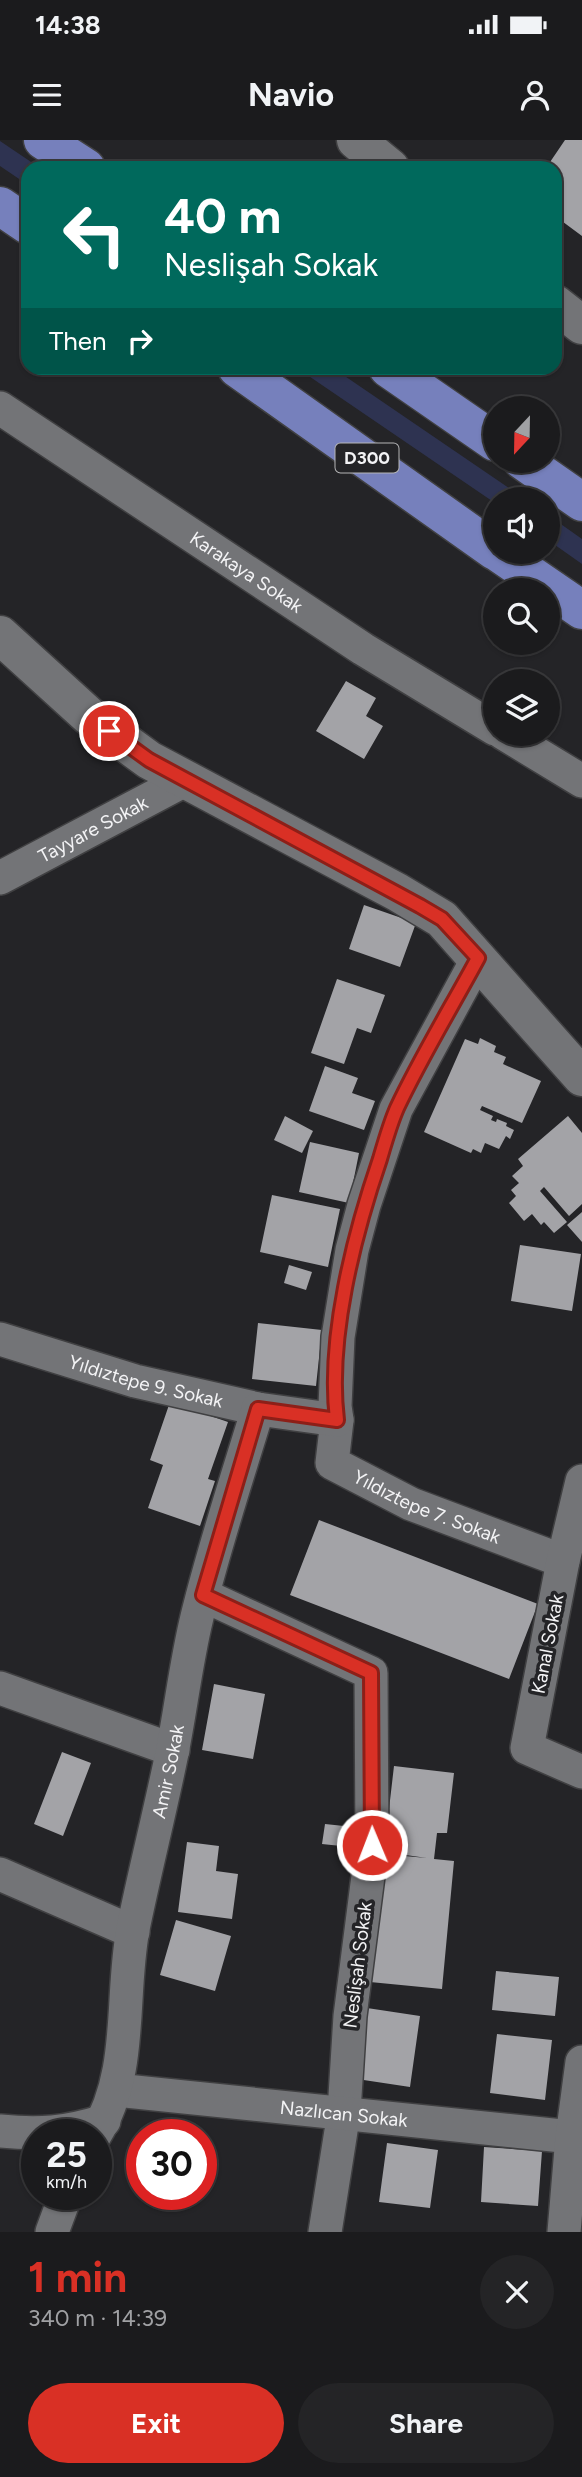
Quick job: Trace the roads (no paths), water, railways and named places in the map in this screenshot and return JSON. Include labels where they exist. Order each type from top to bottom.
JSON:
[{"type":"highway","points":[[44,140],[76,161]]},
{"type":"highway","points":[[0,206],[21,220]]},
{"type":"highway","name":"D300","points":[[247,375],[483,542]]},
{"type":"highway","points":[[397,375],[483,434]]},
{"type":"highway","points":[[541,473],[582,502]]},
{"type":"highway","name":"D300","points":[[515,564],[582,610]]},
{"type":"street","points":[[356,140],[382,161]]},
{"type":"street","points":[[562,310],[582,326]]},
{"type":"street","name":"Karakaya Sokak","points":[[0,408],[363,649],[483,722]]},
{"type":"street","points":[[0,635],[89,716],[149,760],[442,919],[582,1077]]},
{"type":"street","points":[[524,746],[582,781]]},
{"type":"street","name":"Tayyare Sokak","points":[[0,878],[187,779]]},
{"type":"street","points":[[337,1420],[335,1406],[338,1337],[352,1250],[364,1205],[397,1110],[478,958]]},
{"type":"street","name":"Yıldıztepe 9. Sokak","points":[[0,1339],[135,1381],[258,1409],[337,1420]]},
{"type":"street","name":"Amir Sokak","points":[[103,2119],[116,2090],[133,1932],[173,1750],[182,1689],[203,1595],[258,1409]]},
{"type":"street","name":"Yıldıztepe 7. Sokak","points":[[337,1420],[332,1463],[411,1504],[564,1561]]},
{"type":"street","name":"Kanal Sokak","points":[[582,1481],[527,1748],[582,1772]]},
{"type":"street","name":"Neslişah Sokak","points":[[203,1595],[371,1673],[372,1845],[350,2016],[344,2112],[326,2232]]},
{"type":"street","points":[[0,1688],[173,1750]]},
{"type":"street","points":[[0,1874],[133,1932]]},
{"type":"street","points":[[564,2232],[577,2146],[582,2062]]},
{"type":"street","name":"Nazlıcan Sokak","points":[[116,2090],[344,2112],[577,2146]]},
{"type":"street","points":[[0,2131],[21,2133]]},
{"type":"street","points":[[52,2232],[60,2210]]}]
